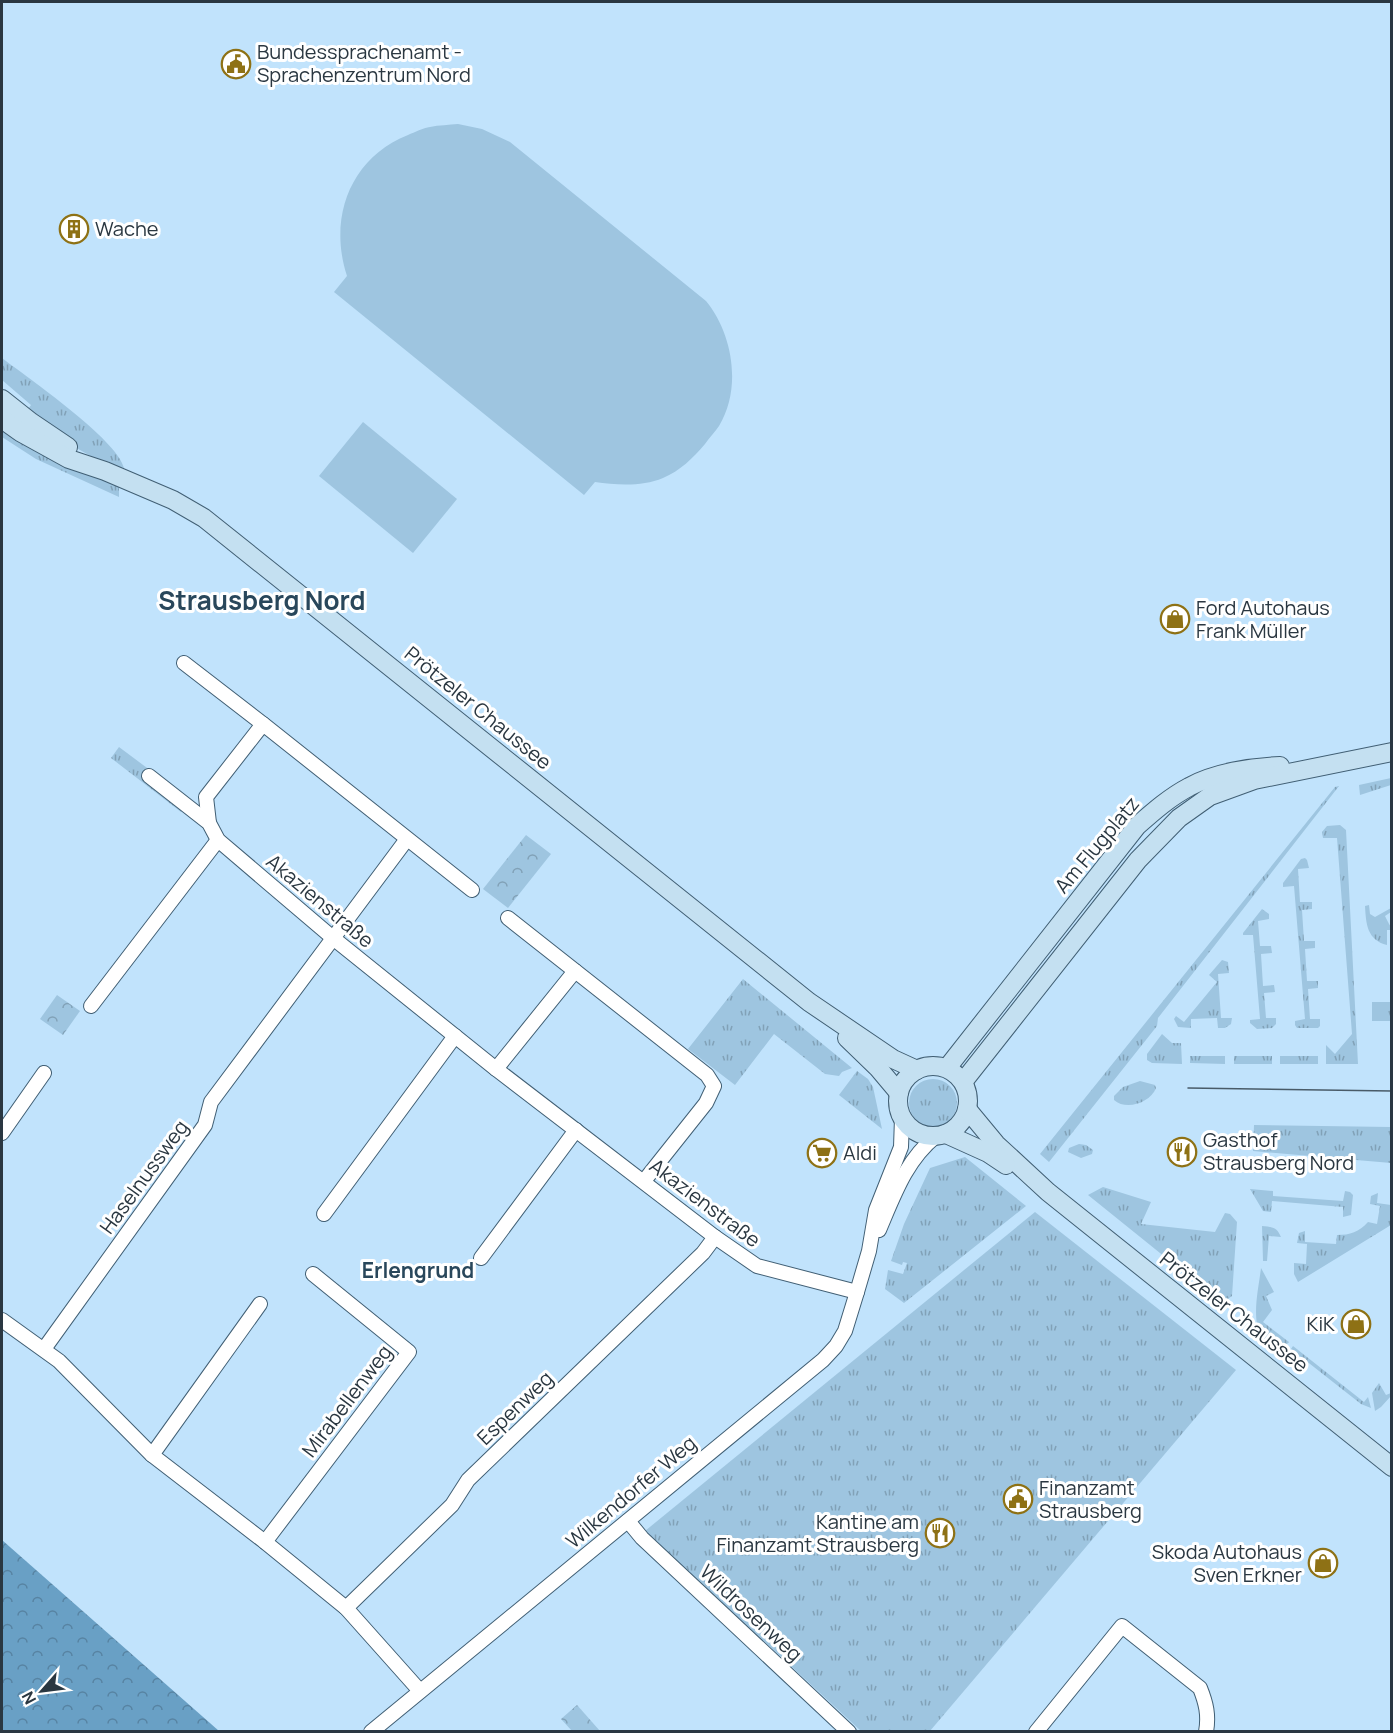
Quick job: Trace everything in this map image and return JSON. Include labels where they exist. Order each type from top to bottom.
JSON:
[{"type":"main road","name":"Prötzeler Chaussee","points":[[2,399],[31,422],[105,471]]},
{"type":"main road","name":"Prötzeler Chaussee","points":[[2,419],[20,432],[69,459],[105,471],[173,500],[213,525],[809,1002],[893,1059],[917,1070]]},
{"type":"main road","name":"Am Flugplatz","points":[[963,1082],[1138,860],[1179,818],[1210,796],[1254,780],[1392,752]]},
{"type":"main road","name":"Am Flugplatz","points":[[947,1068],[1137,826],[1162,804],[1190,786],[1253,767],[1347,762]]},
{"type":"main road","name":"Prötzeler Chaussee","points":[[809,1002],[878,1068],[899,1093]]},
{"type":"main road","points":[[902,1118],[899,1109],[899,1093],[905,1079],[924,1066],[936,1065],[947,1068],[963,1082],[967,1091],[967,1109],[962,1122],[941,1135]]},
{"type":"main road","name":"Prötzeler Chaussee","points":[[967,1109],[996,1144],[1048,1192],[1392,1467]]},
{"type":"main road","name":"Prötzeler Chaussee","points":[[902,1118],[917,1132],[941,1135],[988,1154],[1048,1192]]},
{"type":"street","points":[[184,663],[472,890]]},
{"type":"street","points":[[209,823],[206,797],[263,723]]},
{"type":"street","name":"Akazienstraße","points":[[148,776],[209,823],[218,840],[333,938],[496,1069],[715,1237],[757,1266],[857,1292]]},
{"type":"street","name":"Haselnussweg","points":[[44,1349],[205,1125],[211,1102],[407,839]]},
{"type":"street","points":[[91,1006],[218,840]]},
{"type":"street","points":[[508,918],[707,1075],[714,1086],[706,1103],[644,1181]]},
{"type":"street","points":[[496,1069],[575,971]]},
{"type":"street","points":[[324,1214],[455,1036]]},
{"type":"street","points":[[2,1133],[44,1073]]},
{"type":"street","name":"Wilkendorfer Weg","points":[[372,1731],[836,1347],[844,1331],[869,1251],[876,1210],[901,1147],[902,1118]]},
{"type":"street","points":[[481,1258],[576,1130]]},
{"type":"street","name":"Wilkendorfer Weg","points":[[869,1251],[910,1163],[924,1146],[941,1135]]},
{"type":"street","name":"Espenweg","points":[[346,1608],[452,1505],[468,1480],[703,1253],[715,1237]]},
{"type":"street","name":"Mirabellenweg","points":[[265,1542],[410,1352],[313,1274]]},
{"type":"street","points":[[152,1455],[260,1304]]},
{"type":"street","points":[[2,1320],[59,1361],[152,1455],[346,1608],[420,1691]]},
{"type":"street","name":"Wildrosenweg","points":[[628,1521],[642,1538],[849,1731]]},
{"type":"street","points":[[1036,1731],[1122,1626],[1200,1688],[1206,1702],[1208,1717],[1206,1731]]},
{"type":"green space","points":[[458,124],[482,129],[510,142],[706,301],[715,314],[723,329],[731,362],[732,378],[726,411],[705,444],[675,472],[655,481],[638,484],[595,482],[584,495],[334,292],[347,276],[340,233],[349,192],[358,174],[388,145],[408,135],[427,128]]},
{"type":"green space","points":[[2,358],[50,394],[106,441],[124,468],[111,465],[86,453],[26,412],[31,405],[2,380]]},
{"type":"green space","points":[[363,422],[457,499],[413,553],[319,476]]},
{"type":"green space","points":[[2,424],[119,486],[119,497],[36,459],[2,437]]},
{"type":"green space","points":[[119,747],[190,800],[181,812],[111,758]]},
{"type":"green space","points":[[1391,778],[1391,785],[1360,795],[1359,785]]},
{"type":"green space","points":[[1339,786],[1158,1018],[1157,1026],[1049,1162],[1040,1154],[1335,787]]},
{"type":"green space","points":[[1340,825],[1346,830],[1358,1064],[1326,1064],[1326,1045],[1335,1054],[1352,1034],[1337,838],[1323,838],[1322,832],[1327,826]]},
{"type":"green space","points":[[526,835],[551,854],[508,908],[483,889]]},
{"type":"green space","points":[[1305,858],[1309,868],[1298,869],[1300,902],[1312,902],[1312,909],[1302,910],[1304,941],[1315,941],[1315,948],[1305,949],[1307,981],[1318,981],[1318,988],[1308,989],[1310,1019],[1320,1019],[1318,1028],[1297,1028],[1295,1025],[1295,1021],[1305,1019],[1294,886],[1283,887],[1283,883],[1301,859]]},
{"type":"green space","points":[[1369,905],[1370,914],[1375,917],[1391,908],[1391,912],[1385,916],[1391,928],[1387,930],[1387,945],[1375,939],[1369,930],[1365,906]]},
{"type":"green space","points":[[1262,909],[1269,914],[1269,919],[1258,921],[1260,946],[1271,946],[1272,953],[1261,954],[1263,986],[1274,985],[1275,992],[1264,993],[1266,1018],[1276,1018],[1276,1024],[1272,1028],[1257,1029],[1250,1023],[1250,1020],[1260,1019],[1253,935],[1243,935],[1243,933]]},
{"type":"green space","points":[[1222,960],[1228,962],[1229,973],[1218,974],[1221,1018],[1232,1018],[1231,1024],[1225,1028],[1218,1028],[1217,1018],[1191,1019],[1191,1028],[1178,1027],[1174,1019],[1176,1016],[1184,1022],[1217,982],[1209,975]]},
{"type":"green space","points":[[743,979],[852,1068],[842,1072],[839,1076],[825,1074],[774,1034],[735,1085],[688,1049]]},
{"type":"green space","points":[[57,995],[80,1011],[63,1035],[40,1019]]},
{"type":"green space","points":[[1372,1002],[1391,1002],[1391,1021],[1372,1021]]},
{"type":"green space","points":[[1162,1034],[1172,1043],[1181,1043],[1182,1064],[1152,1063],[1147,1060],[1147,1054]]},
{"type":"green space","points":[[1190,1056],[1225,1056],[1225,1064],[1190,1063]]},
{"type":"green space","points":[[1234,1056],[1272,1056],[1272,1064],[1234,1064]]},
{"type":"green space","points":[[1280,1056],[1318,1056],[1318,1064],[1280,1064]]},
{"type":"green space","points":[[857,1071],[868,1079],[873,1087],[882,1129],[839,1095]]},
{"type":"green space","points":[[933,1079],[950,1086],[957,1103],[950,1120],[933,1127],[916,1120],[909,1103],[916,1086]]},
{"type":"green space","points":[[1140,1081],[1155,1085],[1156,1088],[1149,1098],[1131,1105],[1114,1100],[1114,1096],[1123,1087]]},
{"type":"green space","points":[[1254,1125],[1391,1127],[1391,1163],[1253,1151]]},
{"type":"green space","points":[[1079,1144],[1086,1145],[1093,1150],[1092,1154],[1081,1158],[1068,1152],[1069,1148]]},
{"type":"green space","points":[[965,1157],[1026,1206],[904,1303],[885,1289],[888,1270],[903,1274],[907,1263],[903,1262],[902,1265],[891,1261],[904,1224],[930,1168]]},
{"type":"green space","points":[[1103,1187],[1151,1202],[1141,1224],[1215,1232],[1225,1213],[1230,1214],[1237,1222],[1232,1296],[1222,1303],[1088,1195]]},
{"type":"green space","points":[[1250,1189],[1273,1191],[1273,1196],[1343,1201],[1345,1191],[1350,1192],[1353,1195],[1351,1215],[1343,1217],[1343,1207],[1272,1201],[1271,1212],[1263,1211]]},
{"type":"green space","points":[[1378,1193],[1377,1203],[1391,1205],[1391,1225],[1298,1282],[1294,1274],[1294,1263],[1306,1264],[1307,1244],[1297,1243],[1299,1233],[1305,1231],[1305,1242],[1336,1244],[1337,1235],[1354,1232],[1368,1222],[1377,1224],[1380,1206],[1370,1204],[1371,1196]]},
{"type":"green space","points":[[1035,1212],[1236,1370],[930,1731],[861,1731],[645,1531]]},
{"type":"green space","points":[[1262,1226],[1274,1228],[1281,1237],[1269,1236],[1267,1261],[1263,1261]]},
{"type":"green space","points":[[1261,1268],[1274,1292],[1266,1296],[1272,1310],[1263,1322],[1289,1342],[1286,1345],[1272,1344],[1258,1329],[1256,1305]]},
{"type":"green space","points":[[1293,1346],[1364,1402],[1368,1397],[1371,1408],[1361,1404],[1291,1349]]},
{"type":"green space","points":[[1379,1383],[1386,1395],[1391,1393],[1391,1396],[1375,1411],[1372,1393]]},
{"type":"green space","points":[[2,1540],[219,1731],[2,1731]]},
{"type":"green space","points":[[577,1705],[600,1731],[572,1731],[561,1719]]},
{"type":"tram line","points":[[1188,1088],[1392,1091]]},
{"type":"place","name":"Bundessprachenamt - Sprachenzentrum Nord","points":[[236,64]]},
{"type":"place","name":"Wache","points":[[74,229]]},
{"type":"place","name":"Ford Autohaus Frank Müller","points":[[1175,619]]},
{"type":"place","name":"Gasthof Strausberg Nord","points":[[1182,1152]]},
{"type":"place","name":"Aldi","points":[[822,1153]]},
{"type":"place","name":"KiK","points":[[1356,1324]]},
{"type":"place","name":"Finanzamt Strausberg","points":[[1018,1499]]},
{"type":"place","name":"Kantine am Finanzamt Strausberg","points":[[940,1533]]},
{"type":"place","name":"Skoda Autohaus Sven Erkner","points":[[1323,1563]]},
{"type":"district","name":"Strausberg Nord","points":[[262,601]]},
{"type":"district","name":"Erlengrund","points":[[418,1271]]}]
